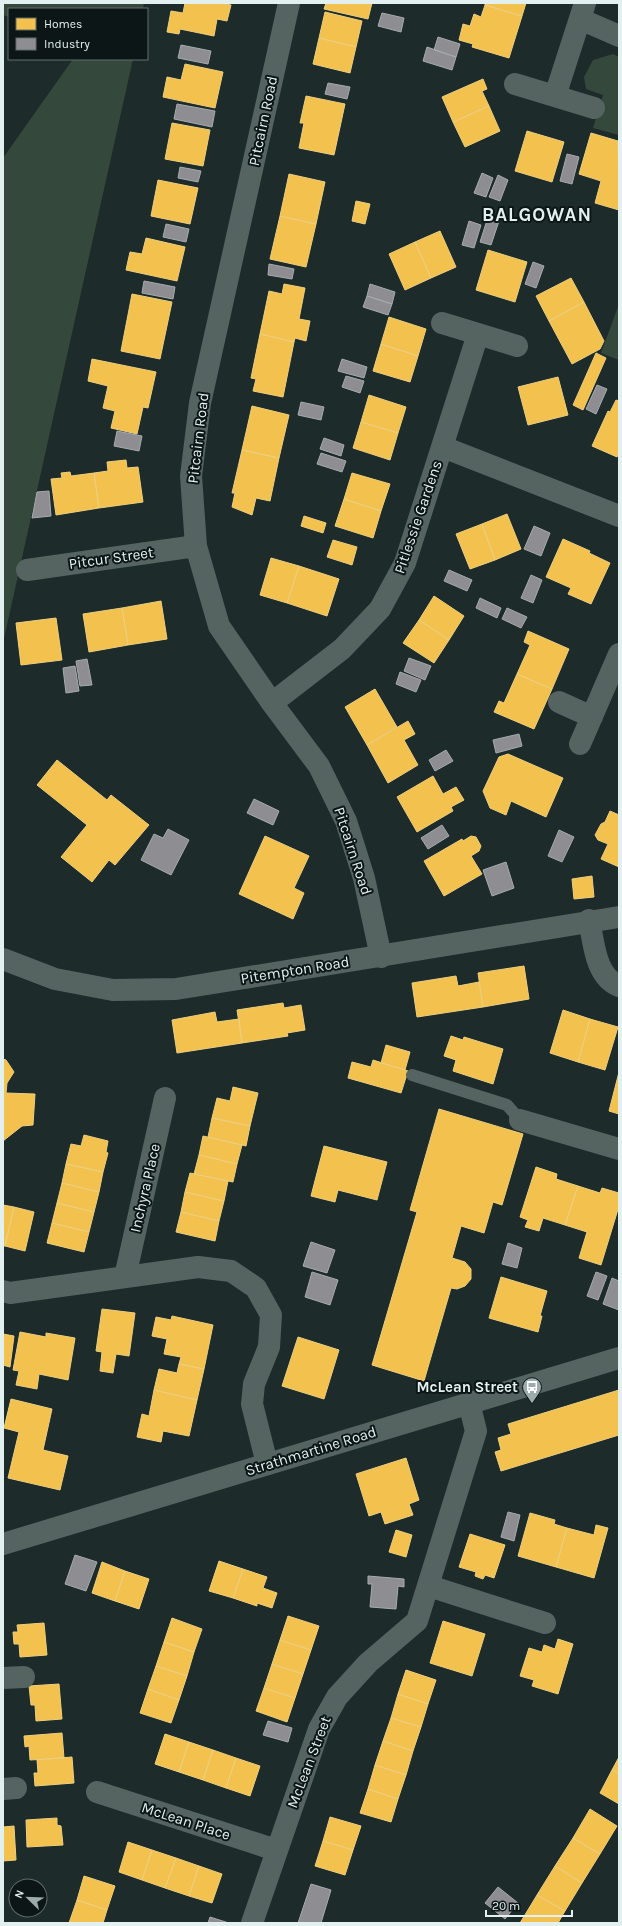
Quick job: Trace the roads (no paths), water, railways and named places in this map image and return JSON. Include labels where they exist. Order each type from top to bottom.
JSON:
[{"type":"street","name":"Pitcairn Road","points":[[289,3],[200,403],[191,476],[196,546],[219,626],[272,703],[320,766],[346,822],[364,878],[381,957]]},
{"type":"street","points":[[555,96],[582,11],[619,36]]},
{"type":"street","points":[[515,84],[594,108]]},
{"type":"street","points":[[442,323],[518,346]]},
{"type":"street","name":"Pitlessie Gardens","points":[[272,703],[342,649],[380,609],[405,563],[478,334]]},
{"type":"street","name":"Pitlessie Gardens","points":[[442,447],[619,516]]},
{"type":"street","name":"Pitcur Street","points":[[27,570],[196,546]]},
{"type":"street","points":[[580,744],[619,654]]},
{"type":"street","points":[[559,702],[592,717]]},
{"type":"street","name":"Pitempton Road","points":[[3,959],[56,979],[113,990],[176,989],[381,957],[589,920],[619,917]]},
{"type":"street","points":[[589,920],[601,969],[611,983],[619,986]]},
{"type":"street","name":"Inchyra Place","points":[[125,1277],[165,1098]]},
{"type":"street","points":[[520,1120],[619,1149]]},
{"type":"street","points":[[3,1291],[10,1293],[198,1267],[231,1271],[256,1288],[271,1315],[270,1346],[254,1384],[252,1404],[267,1464]]},
{"type":"street","name":"Strathmartine Road","points":[[3,1544],[619,1358]]},
{"type":"street","name":"McLean Street","points":[[252,1923],[319,1729],[337,1696],[368,1663],[417,1621],[476,1431],[469,1403]]},
{"type":"street","points":[[429,1586],[545,1624]]},
{"type":"street","name":"McLean Place","points":[[97,1792],[276,1850]]},
{"type":"lane","points":[[412,1075],[507,1105],[520,1120]]},
{"type":"place","name":"McLean Street","points":[[532,1404]]},
{"type":"district","name":"BALGOWAN","points":[[537,214]]}]
